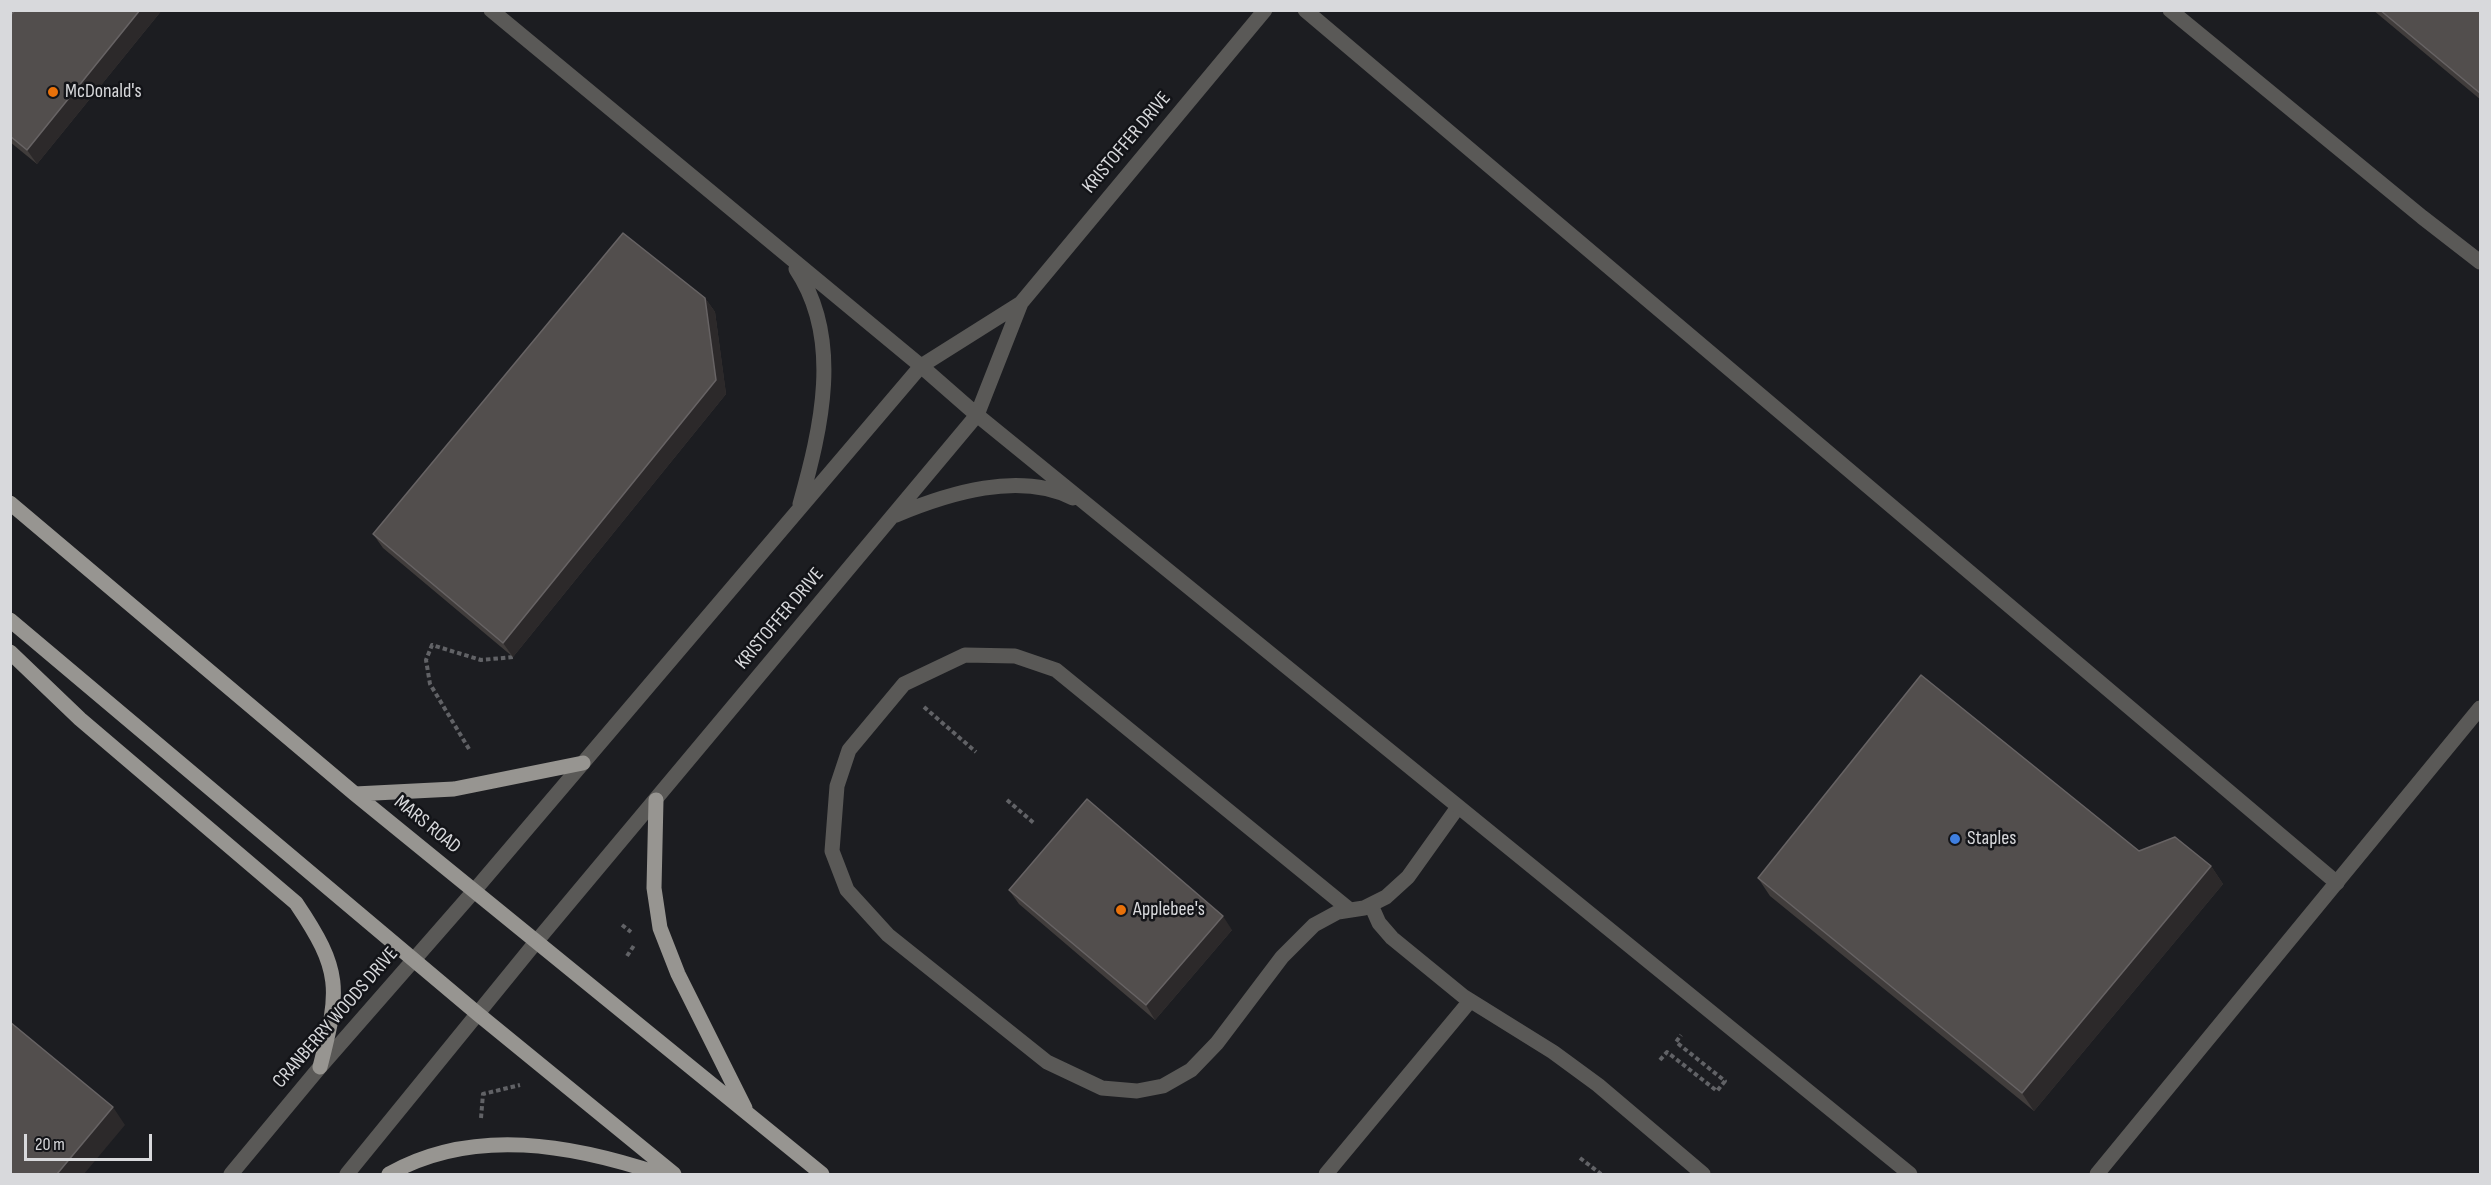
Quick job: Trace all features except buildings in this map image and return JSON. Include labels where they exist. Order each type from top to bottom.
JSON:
[{"type":"main road","name":"MARS ROAD","points":[[10,503],[355,794],[822,1174]]},
{"type":"main road","points":[[10,620],[478,1014],[674,1174]]},
{"type":"main road","points":[[10,652],[80,719],[296,903],[319,936],[329,961],[335,993],[333,1018],[320,1067]]},
{"type":"main road","points":[[355,794],[454,789],[582,763]]},
{"type":"main road","points":[[656,800],[654,888],[660,928],[678,974],[747,1113]]},
{"type":"main road","points":[[389,1174],[405,1165],[435,1155],[485,1146],[522,1144],[566,1148],[613,1159],[660,1174]]},
{"type":"street","points":[[491,10],[977,415],[1910,1174]]},
{"type":"street","name":"KRISTOFFER DRIVE","points":[[474,891],[921,366],[1021,303],[1264,10]]},
{"type":"street","points":[[1305,10],[2337,883]]},
{"type":"street","points":[[2170,10],[2416,212],[2481,262]]},
{"type":"street","points":[[786,255],[808,287],[819,321],[825,361],[818,424],[797,511]]},
{"type":"street","name":"KRISTOFFER DRIVE","points":[[536,942],[977,415],[1021,303]]},
{"type":"street","points":[[893,516],[951,496],[999,487],[1046,490],[1068,496],[1088,506]]},
{"type":"street","points":[[1350,910],[1056,670],[1015,656],[965,656],[930,670],[904,684],[849,750],[837,786],[832,851],[847,890],[888,935],[1047,1062],[1102,1088],[1137,1091],[1163,1086],[1191,1070],[1217,1043],[1282,957],[1314,925],[1338,912],[1350,910],[1371,904],[1386,897],[1408,877],[1458,807]]},
{"type":"street","points":[[2097,1174],[2481,708]]},
{"type":"street","name":"CRANBERRY WOODS DRIVE","points":[[231,1174],[320,1067],[474,891]]},
{"type":"street","points":[[1371,904],[1379,923],[1392,938],[1470,1001],[1553,1052],[1598,1084],[1703,1174]]},
{"type":"street","points":[[346,1174],[536,942]]},
{"type":"street","points":[[1326,1174],[1470,1001]]},
{"type":"path","points":[[469,749],[430,684],[426,660],[432,645],[481,660],[513,657]]},
{"type":"path","points":[[900,688],[976,752]]},
{"type":"path","points":[[1007,800],[1035,824]]},
{"type":"path","points":[[1660,1060],[1667,1052],[1717,1091],[1725,1082],[1676,1042],[1681,1035]]},
{"type":"path","points":[[481,1118],[483,1094],[524,1085]]},
{"type":"path","points":[[1580,1158],[1601,1174]]},
{"type":"place","name":"McDonald's","points":[[53,92]]},
{"type":"place","name":"Staples","points":[[1955,839]]},
{"type":"place","name":"Applebee's","points":[[1121,910]]}]
